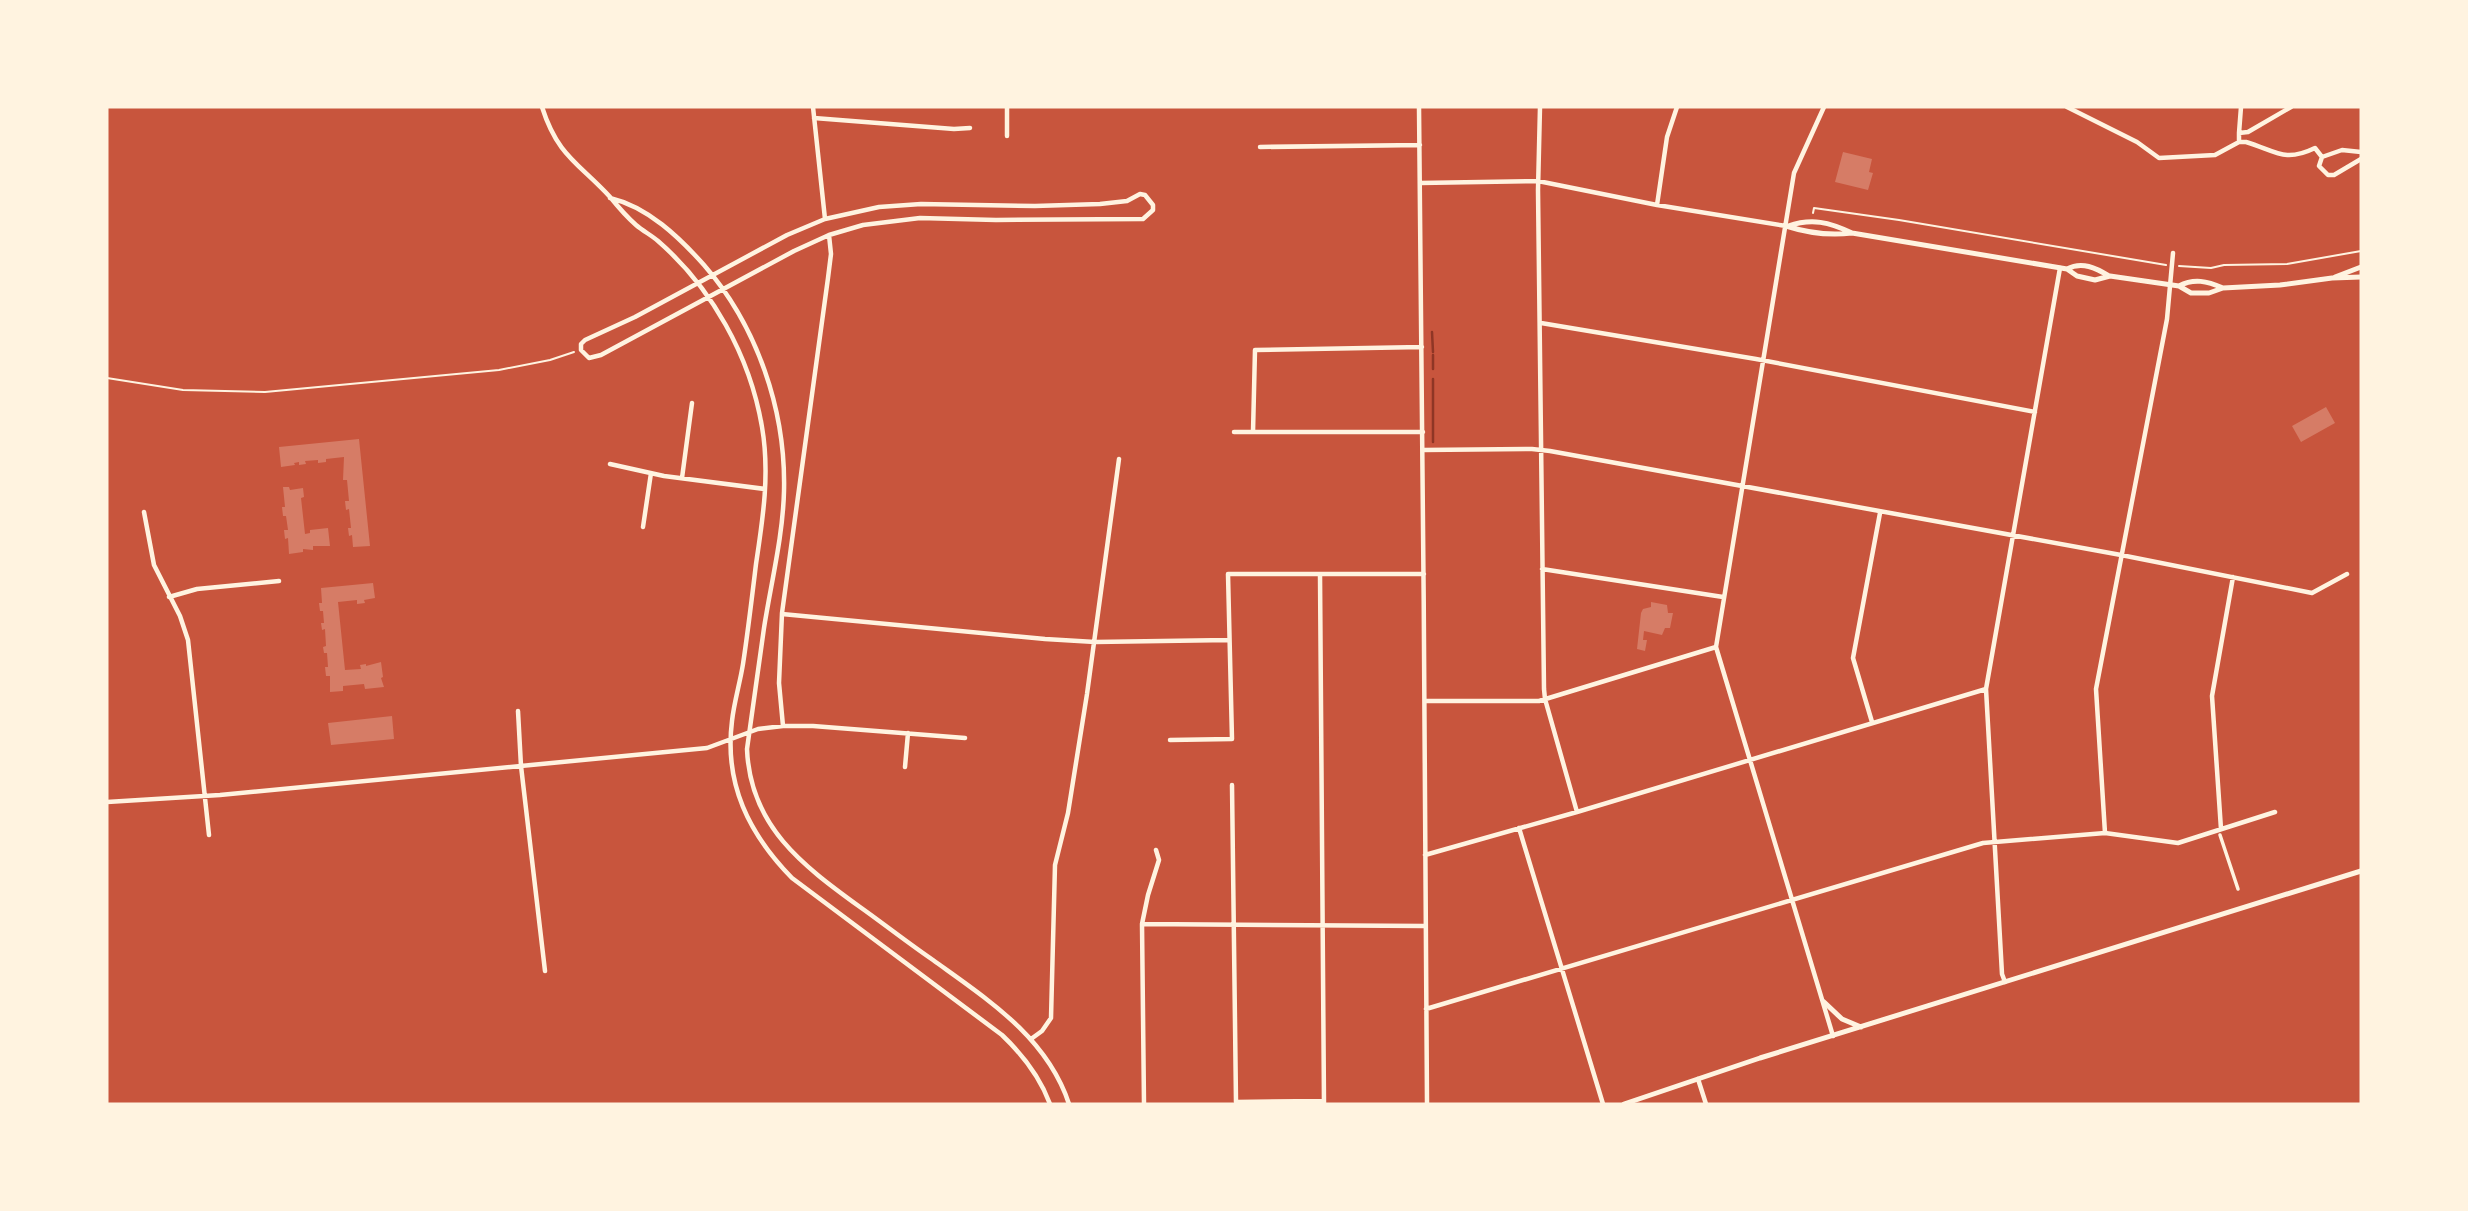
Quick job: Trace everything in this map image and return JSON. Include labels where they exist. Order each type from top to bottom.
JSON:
[{"type":"street","points":[[542,107],[551,131],[577,168],[636,225],[657,240],[698,283],[729,331],[751,382],[762,430],[765,489],[747,639],[732,721],[732,767],[741,803],[759,840],[773,859],[811,894],[1002,1035],[1024,1058],[1040,1082],[1050,1104]]},
{"type":"street","points":[[814,107],[825,219]]},
{"type":"street","points":[[1007,107],[1007,136]]},
{"type":"street","points":[[1419,107],[1426,701],[1424,926],[1427,1104]]},
{"type":"street","points":[[1540,107],[1538,181],[1545,699],[1577,812]]},
{"type":"street","points":[[1657,205],[1667,137],[1677,107]]},
{"type":"street","points":[[1824,107],[1794,173],[1716,647],[1833,1036]]},
{"type":"street","points":[[2067,107],[2137,142],[2158,158],[2215,155],[2239,142],[2258,145],[2284,156],[2305,153],[2315,148],[2322,156]]},
{"type":"street","points":[[2239,142],[2241,108],[2248,107]]},
{"type":"street","points":[[2239,133],[2248,132],[2291,107]]},
{"type":"street","points":[[814,118],[970,128]]},
{"type":"street","points":[[1260,147],[1420,145]]},
{"type":"street","points":[[2361,152],[2342,150],[2322,156],[2319,166],[2328,175],[2334,175],[2361,159]]},
{"type":"street","points":[[1420,183],[1538,181],[1657,205],[1786,226],[1810,233],[1852,233]]},
{"type":"street","points":[[1140,194],[1148,198],[1153,205],[1153,210],[1143,219],[920,218],[863,225],[829,235],[794,251],[601,355],[589,358],[581,350],[581,344],[590,338],[635,317],[787,235],[825,219],[879,207],[921,204],[1100,204],[1128,201],[1140,194]]},
{"type":"street","points":[[610,198],[634,206],[654,218],[688,247],[723,289],[747,331],[765,373],[779,423],[783,460],[782,510],[748,758],[751,780],[762,811],[782,843],[839,891],[990,1002],[1031,1039],[1057,1076],[1069,1104]]},
{"type":"street","points":[[1786,226],[1805,220],[1835,225],[1852,233],[2067,269],[2077,276],[2095,280],[2110,276]]},
{"type":"street","points":[[783,726],[779,684],[782,614],[831,254],[829,235]]},
{"type":"street","points":[[2105,833],[2096,689],[2167,318],[2173,253]]},
{"type":"street","points":[[2067,269],[2076,264],[2087,266],[2110,276],[2179,286],[2191,293],[2332,278],[2361,278]]},
{"type":"street","points":[[2332,278],[2361,267]]},
{"type":"street","points":[[2006,982],[2002,974],[1986,689],[2060,268]]},
{"type":"street","points":[[2179,286],[2189,281],[2208,281],[2223,288]]},
{"type":"street","points":[[1541,323],[2035,412]]},
{"type":"street","points":[[1253,432],[1255,350],[1422,347]]},
{"type":"street","points":[[682,478],[692,403]]},
{"type":"street","points":[[1234,432],[1423,432]]},
{"type":"street","points":[[1423,450],[1542,450],[2122,555],[2312,593],[2347,574]]},
{"type":"street","points":[[1031,1039],[1042,1031],[1051,1018],[1055,865],[1068,813],[1095,642],[1119,459]]},
{"type":"street","points":[[610,464],[682,478],[765,489]]},
{"type":"street","points":[[643,527],[652,473]]},
{"type":"street","points":[[144,512],[154,565],[180,616],[188,640],[209,835]]},
{"type":"street","points":[[1872,722],[1853,658],[1880,513]]},
{"type":"street","points":[[1542,569],[1723,597]]},
{"type":"street","points":[[1170,740],[1232,739],[1228,575],[1424,574]]},
{"type":"street","points":[[1232,785],[1236,1102],[1324,1102],[1320,575]]},
{"type":"street","points":[[2233,577],[2212,696],[2221,832],[2238,888]]},
{"type":"street","points":[[169,597],[197,589],[279,581]]},
{"type":"street","points":[[782,614],[1095,642],[1229,640]]},
{"type":"street","points":[[1426,701],[1530,702],[1716,647]]},
{"type":"street","points":[[1425,855],[1986,689]]},
{"type":"street","points":[[518,711],[521,766],[545,971]]},
{"type":"street","points":[[107,802],[204,796],[707,748],[765,727],[813,726],[965,738]]},
{"type":"street","points":[[905,767],[908,733]]},
{"type":"street","points":[[1426,1009],[1994,841],[2105,833],[2178,843],[2221,832],[2275,812]]},
{"type":"street","points":[[1519,828],[1603,1104]]},
{"type":"street","points":[[1144,1104],[1142,924],[1147,895],[1158,860],[1156,850]]},
{"type":"street","points":[[1624,1104],[1639,1101],[1698,1078],[2361,871]]},
{"type":"street","points":[[1142,924],[1424,926]]},
{"type":"street","points":[[1824,1002],[1842,1018],[1861,1027]]},
{"type":"street","points":[[1698,1078],[1706,1104]]},
{"type":"path","points":[[1813,214],[1814,208],[1899,219],[2173,266],[2211,268],[2224,265],[2287,264],[2361,251]]},
{"type":"path","points":[[107,378],[183,390],[265,392],[499,370],[550,360],[581,350]]},
{"type":"building","points":[[1843,152],[1872,159],[1869,172],[1873,173],[1868,190],[1835,182]]},
{"type":"building","points":[[2326,407],[2335,423],[2301,442],[2292,426]]},
{"type":"building","points":[[359,439],[370,546],[353,547],[348,528],[351,528],[349,509],[346,510],[345,501],[349,501],[347,480],[343,480],[344,457],[318,463],[318,460],[305,461],[306,464],[299,465],[299,462],[281,467],[279,447]]},
{"type":"building","points":[[283,487],[289,487],[290,490],[303,488],[304,497],[301,498],[305,534],[310,533],[310,530],[328,528],[330,546],[313,546],[313,550],[303,549],[303,552],[289,554],[288,538],[285,539],[284,530],[288,530],[286,516],[283,516]]},
{"type":"building","points":[[373,583],[375,598],[357,604],[357,600],[338,602],[345,670],[361,669],[360,665],[381,662],[384,687],[365,689],[364,684],[343,686],[343,691],[330,692],[330,676],[326,676],[325,667],[328,667],[327,653],[324,653],[323,647],[326,646],[325,629],[322,630],[321,623],[324,623],[323,611],[320,611],[319,603],[322,603],[321,588]]},
{"type":"building","points":[[1651,602],[1667,605],[1668,613],[1673,613],[1670,628],[1665,628],[1662,635],[1644,631],[1643,640],[1647,640],[1645,651],[1637,649],[1641,613],[1643,609],[1651,607]]},
{"type":"building","points":[[392,716],[394,739],[331,745],[328,723]]},
{"type":"waterway","points":[[1432,332],[1433,352]]},
{"type":"waterway","points":[[1433,355],[1433,369]]},
{"type":"waterway","points":[[1433,379],[1433,442]]}]
